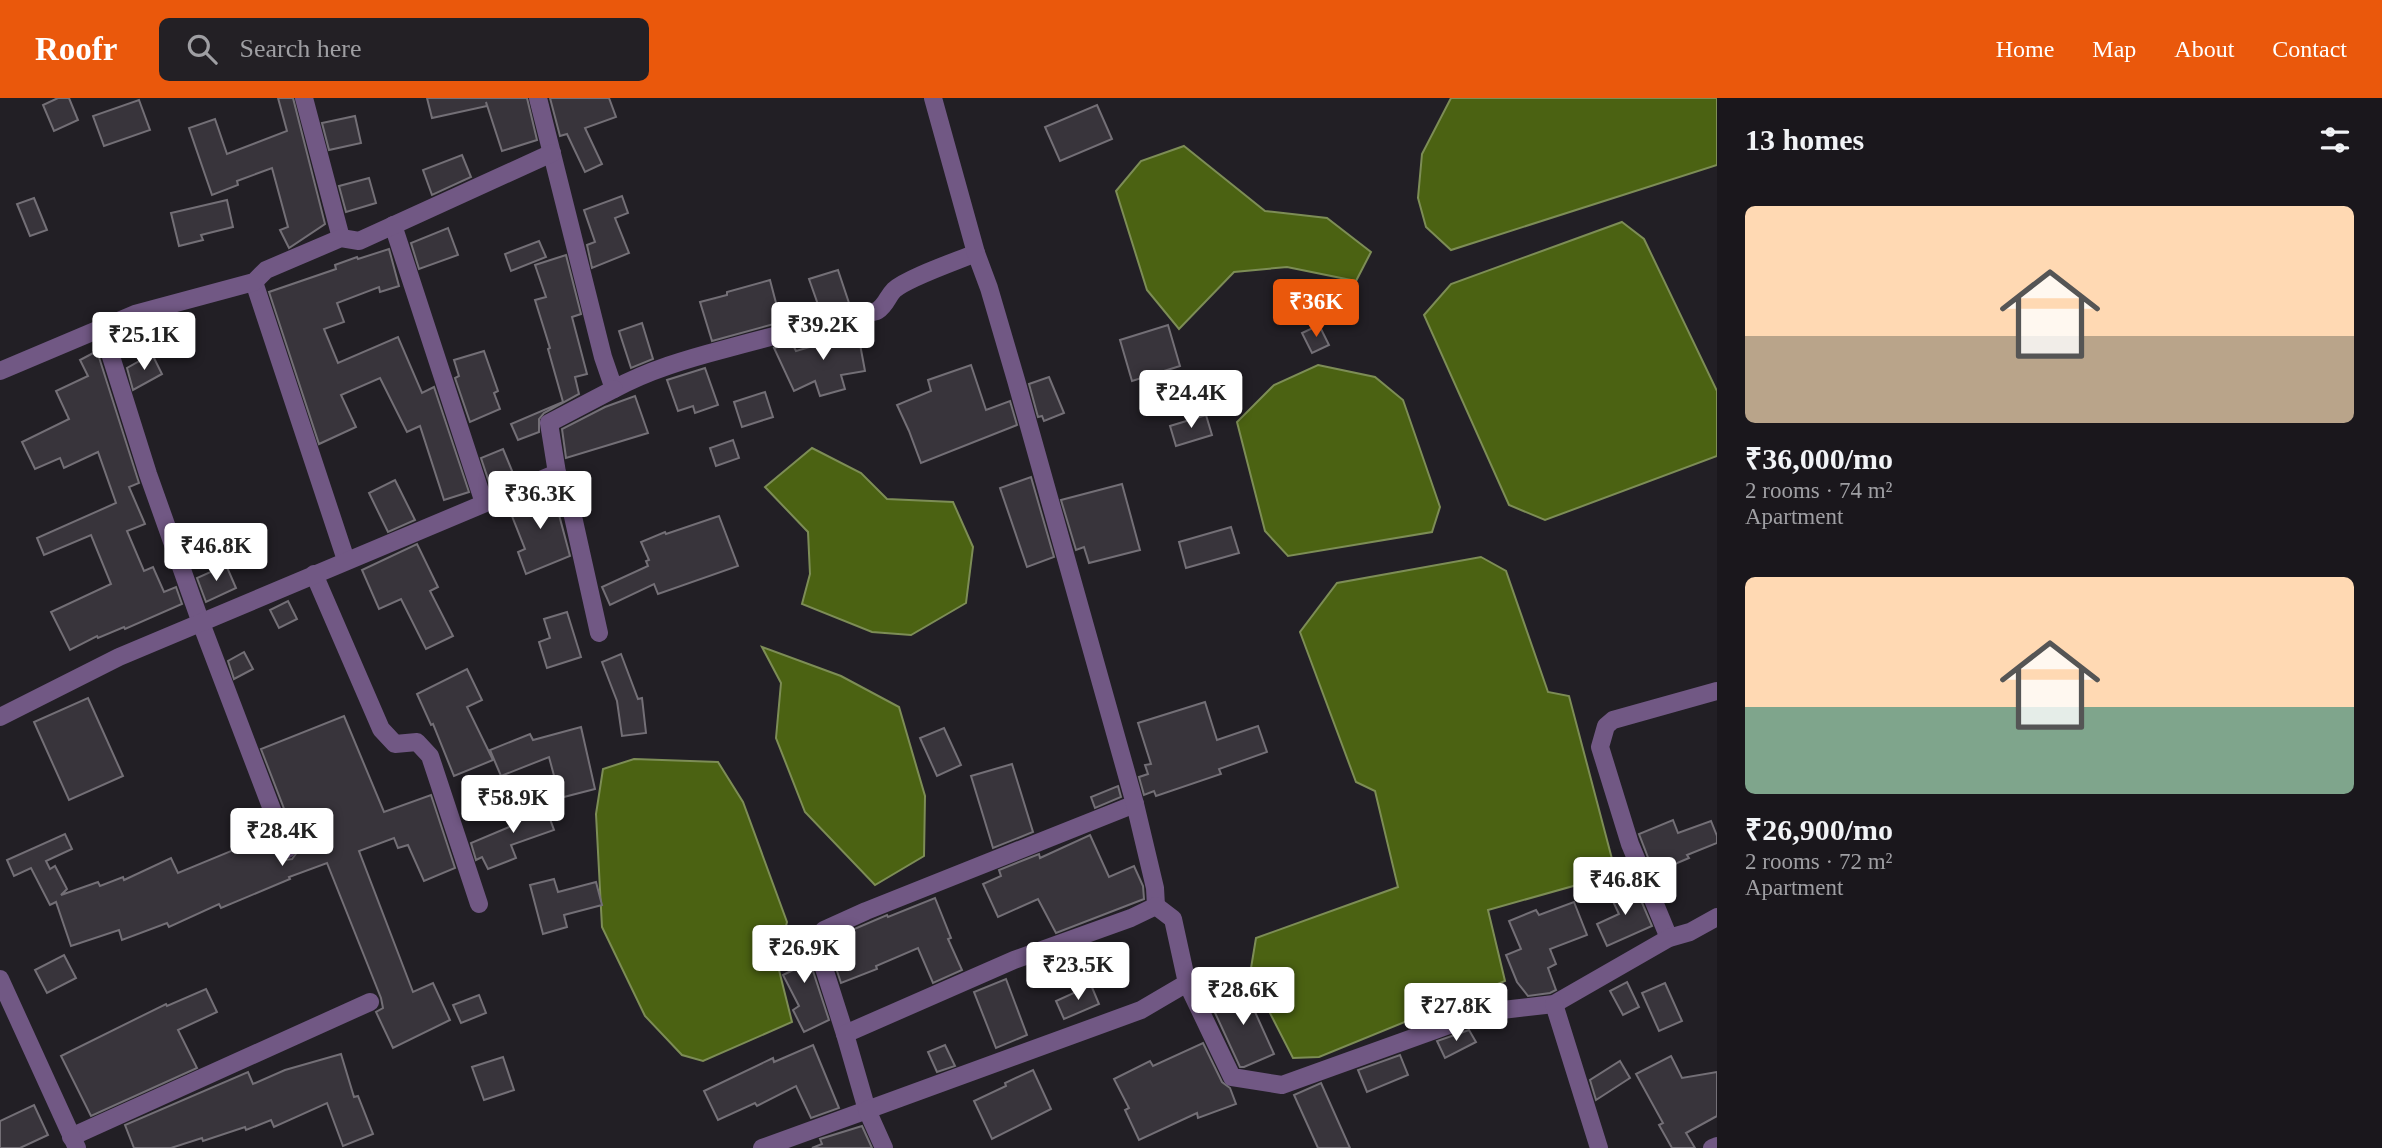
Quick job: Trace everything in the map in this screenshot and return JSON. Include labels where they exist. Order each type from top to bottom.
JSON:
[{"type":"street","points":[[304,98],[341,238]]},
{"type":"street","points":[[538,98],[596,332],[614,389]]},
{"type":"street","points":[[933,98],[976,253],[1016,380],[1135,804],[1155,888],[1156,906],[1173,919],[1187,983],[1232,1077],[1282,1085],[1485,1012],[1554,1004],[1669,938],[1690,932],[1717,917]]},
{"type":"street","points":[[0,370],[135,314],[254,282],[267,270],[341,238],[359,241],[552,153]]},
{"type":"street","points":[[393,225],[484,503]]},
{"type":"street","points":[[599,633],[570,503],[557,473],[549,423],[633,379],[687,359],[877,311],[886,305],[893,290],[976,253]]},
{"type":"street","points":[[254,282],[346,560]]},
{"type":"street","points":[[102,328],[148,474],[287,849]]},
{"type":"street","points":[[0,718],[118,657],[557,473]]},
{"type":"street","points":[[314,574],[381,729],[395,744],[417,743],[430,756],[479,904]]},
{"type":"street","points":[[1669,938],[1630,844],[1600,747],[1606,726],[1613,720],[1717,691]]},
{"type":"street","points":[[884,1148],[867,1110],[818,938],[824,930],[866,911],[1135,804]]},
{"type":"street","points":[[845,1034],[1014,960],[1131,918],[1156,906]]},
{"type":"street","points":[[0,979],[74,1142],[370,1002]]},
{"type":"street","points":[[762,1148],[1142,1010],[1187,983]]},
{"type":"street","points":[[1554,1004],[1599,1148]]},
{"type":"street","points":[[1712,1148],[1717,1146]]},
{"type":"shaded area","points":[[1451,98],[1717,98],[1717,165],[1451,250],[1426,227],[1418,198],[1422,154]]},
{"type":"shaded area","points":[[1184,146],[1265,211],[1327,218],[1371,252],[1356,281],[1287,267],[1234,272],[1179,329],[1147,290],[1116,191],[1141,161]]},
{"type":"shaded area","points":[[1622,222],[1644,239],[1717,391],[1717,456],[1545,520],[1509,505],[1424,315],[1451,284]]},
{"type":"shaded area","points":[[1318,365],[1375,377],[1403,400],[1440,507],[1432,532],[1288,556],[1265,531],[1237,422],[1274,385]]},
{"type":"shaded area","points":[[812,448],[861,473],[887,499],[953,502],[973,547],[966,603],[911,635],[872,632],[802,604],[810,574],[808,532],[765,487]]},
{"type":"shaded area","points":[[1481,557],[1506,571],[1548,692],[1569,696],[1616,874],[1488,910],[1505,981],[1319,1057],[1293,1058],[1250,974],[1256,938],[1398,887],[1375,791],[1356,782],[1300,632],[1337,583]]},
{"type":"shaded area","points":[[762,647],[841,676],[899,707],[925,796],[924,856],[875,885],[805,812],[776,738],[781,683]]},
{"type":"shaded area","points":[[634,759],[718,762],[743,802],[787,922],[777,962],[792,1022],[703,1061],[682,1055],[645,1016],[602,927],[596,814],[603,769]]},
{"type":"building","points":[[58,98],[69,98],[78,120],[54,131],[43,105]]},
{"type":"building","points":[[278,98],[293,98],[325,224],[289,248],[280,230],[288,227],[272,168],[237,181],[238,185],[212,195],[189,128],[215,119],[227,154],[287,131]]},
{"type":"building","points":[[427,98],[527,98],[537,140],[502,151],[486,102],[487,106],[432,118]]},
{"type":"building","points":[[550,98],[609,98],[616,117],[585,128],[602,164],[585,172],[567,134],[560,136]]},
{"type":"building","points":[[139,100],[150,130],[104,146],[93,116]]},
{"type":"building","points":[[1097,105],[1112,139],[1060,161],[1045,127]]},
{"type":"building","points":[[355,116],[361,143],[329,150],[322,123]]},
{"type":"building","points":[[462,155],[471,177],[432,195],[423,170]]},
{"type":"building","points":[[369,178],[376,203],[346,212],[339,186]]},
{"type":"building","points":[[622,196],[628,213],[615,218],[629,253],[592,268],[587,245],[595,242],[584,210]]},
{"type":"building","points":[[34,198],[47,230],[30,236],[17,204]]},
{"type":"building","points":[[227,200],[233,227],[201,235],[203,240],[179,246],[171,213]]},
{"type":"building","points":[[448,228],[458,255],[419,269],[411,243]]},
{"type":"building","points":[[539,241],[546,257],[511,271],[505,254]]},
{"type":"building","points":[[389,249],[399,286],[380,292],[379,287],[337,303],[344,322],[324,329],[338,363],[398,337],[422,393],[434,387],[469,492],[444,500],[420,426],[407,432],[380,378],[341,395],[356,427],[319,444],[269,292],[336,269],[335,265],[357,257],[358,259]]},
{"type":"building","points":[[566,255],[581,314],[572,317],[587,374],[575,377],[579,394],[544,413],[539,419],[539,432],[518,440],[511,424],[563,402],[535,300],[546,297],[535,265]]},
{"type":"building","points":[[838,270],[850,306],[821,313],[809,279]]},
{"type":"building","points":[[770,280],[781,322],[712,341],[700,302]]},
{"type":"building","points":[[642,323],[653,359],[631,368],[619,331]]},
{"type":"building","points":[[1168,325],[1180,366],[1132,381],[1120,340]]},
{"type":"building","points":[[1319,325],[1329,345],[1312,353],[1302,333]]},
{"type":"building","points":[[857,328],[865,371],[841,375],[845,389],[820,396],[815,381],[794,391],[774,348],[792,343],[796,351],[830,341],[828,334]]},
{"type":"building","points":[[97,351],[139,483],[129,487],[145,524],[127,531],[144,571],[153,567],[164,592],[176,587],[182,604],[125,629],[124,627],[98,638],[97,636],[70,650],[51,612],[111,584],[91,535],[44,555],[37,538],[116,503],[98,452],[64,468],[60,458],[35,469],[22,442],[69,419],[56,391],[88,376],[80,360]]},
{"type":"building","points":[[484,351],[498,391],[494,393],[500,409],[470,422],[455,378],[459,376],[454,360]]},
{"type":"building","points":[[152,354],[162,374],[133,390],[127,368]]},
{"type":"building","points":[[971,365],[986,410],[1010,401],[1017,425],[921,463],[897,405],[931,391],[928,380]]},
{"type":"building","points":[[705,368],[718,405],[695,413],[693,406],[678,411],[667,380]]},
{"type":"building","points":[[1049,377],[1064,413],[1044,421],[1042,416],[1038,417],[1029,384]]},
{"type":"building","points":[[765,392],[773,417],[742,427],[734,402]]},
{"type":"building","points":[[635,396],[648,433],[566,458],[562,429],[605,407]]},
{"type":"building","points":[[1206,415],[1212,435],[1176,446],[1170,426]]},
{"type":"building","points":[[733,440],[739,458],[716,466],[710,448]]},
{"type":"building","points":[[503,449],[515,478],[496,486],[490,485],[481,458]]},
{"type":"building","points":[[1031,477],[1054,557],[1027,567],[1000,488]]},
{"type":"building","points":[[395,480],[415,520],[388,532],[369,493]]},
{"type":"building","points":[[1122,484],[1140,550],[1089,563],[1084,547],[1076,550],[1061,500]]},
{"type":"building","points":[[551,488],[560,510],[558,511],[570,556],[526,574],[518,552],[525,549],[508,506]]},
{"type":"building","points":[[719,516],[738,566],[658,594],[654,584],[610,605],[602,587],[648,566],[646,561],[649,560],[641,542]]},
{"type":"building","points":[[1231,527],[1239,553],[1186,568],[1179,542]]},
{"type":"building","points":[[417,544],[438,587],[430,591],[453,636],[426,649],[401,599],[379,609],[362,570]]},
{"type":"building","points":[[226,565],[236,588],[206,602],[197,578]]},
{"type":"building","points":[[288,601],[297,619],[279,628],[270,610]]},
{"type":"building","points":[[567,612],[581,657],[547,668],[539,642],[550,638],[544,619]]},
{"type":"building","points":[[244,652],[253,669],[234,679],[228,661]]},
{"type":"building","points":[[621,654],[638,699],[642,698],[646,733],[622,736],[617,701],[602,662]]},
{"type":"building","points":[[467,669],[482,700],[467,707],[493,760],[454,776],[433,724],[431,725],[417,694]]},
{"type":"building","points":[[88,698],[123,776],[69,800],[34,722]]},
{"type":"building","points":[[1205,702],[1217,740],[1258,726],[1267,752],[1219,769],[1221,774],[1156,796],[1154,791],[1144,795],[1139,777],[1148,774],[1145,765],[1151,764],[1138,723]]},
{"type":"building","points":[[344,716],[384,812],[431,795],[455,868],[424,881],[408,845],[398,848],[394,838],[359,851],[413,992],[433,983],[450,1020],[393,1048],[376,1012],[383,1008],[381,998],[327,863],[221,908],[219,904],[169,927],[167,923],[122,940],[119,930],[71,946],[56,902],[50,905],[31,868],[14,876],[7,860],[65,834],[72,849],[46,861],[50,869],[55,866],[67,889],[61,895],[98,882],[100,886],[123,877],[124,880],[171,858],[178,873],[270,835],[279,857],[292,859],[298,851],[298,845],[261,749]]},
{"type":"building","points":[[581,727],[595,789],[560,798],[549,757],[501,776],[490,750],[530,734],[533,740]]},
{"type":"building","points":[[944,728],[961,765],[937,776],[920,738]]},
{"type":"building","points":[[1012,764],[1033,832],[993,848],[971,776]]},
{"type":"building","points":[[1118,786],[1121,797],[1095,808],[1091,797]]},
{"type":"building","points":[[543,800],[554,830],[511,845],[516,858],[488,869],[482,857],[476,860],[471,843],[514,825],[509,812]]},
{"type":"building","points":[[1673,820],[1678,833],[1711,821],[1717,843],[1654,873],[1639,834]]},
{"type":"building","points":[[1090,835],[1109,877],[1134,866],[1143,886],[1144,899],[1056,933],[1038,899],[998,917],[983,884],[1001,876],[999,870],[1039,854],[1040,858]]},
{"type":"building","points":[[554,879],[558,892],[596,882],[602,905],[564,915],[567,927],[543,934],[530,885]]},
{"type":"building","points":[[1634,884],[1652,926],[1607,946],[1597,924],[1619,914],[1610,895]]},
{"type":"building","points":[[935,898],[951,938],[948,939],[962,970],[933,983],[918,948],[876,966],[877,969],[841,983],[833,959],[831,939]]},
{"type":"building","points":[[1574,902],[1587,935],[1550,949],[1556,964],[1548,968],[1556,990],[1528,996],[1517,982],[1506,955],[1521,949],[1509,921],[1536,910],[1539,915]]},
{"type":"building","points":[[806,934],[811,965],[829,1020],[804,1032],[793,1010],[799,1006],[783,975],[793,970],[781,947]]},
{"type":"building","points":[[64,955],[76,978],[47,993],[35,970]]},
{"type":"building","points":[[1006,979],[1027,1035],[996,1048],[974,992]]},
{"type":"building","points":[[1627,982],[1639,1007],[1623,1015],[1610,991]]},
{"type":"building","points":[[1665,983],[1682,1021],[1659,1031],[1642,993]]},
{"type":"building","points":[[1091,985],[1099,1004],[1064,1019],[1056,1001]]},
{"type":"building","points":[[1249,987],[1259,1010],[1255,1012],[1274,1054],[1240,1067],[1211,1004]]},
{"type":"building","points":[[206,989],[217,1012],[178,1030],[197,1068],[91,1116],[61,1056],[166,1004],[167,1006]]},
{"type":"building","points":[[479,995],[486,1013],[461,1023],[453,1005]]},
{"type":"building","points":[[1469,1030],[1476,1042],[1445,1058],[1437,1041]]},
{"type":"building","points":[[1203,1043],[1222,1082],[1230,1088],[1236,1104],[1198,1118],[1197,1113],[1139,1140],[1125,1110],[1129,1108],[1114,1079],[1150,1061],[1153,1066]]},
{"type":"building","points":[[813,1045],[839,1108],[811,1118],[796,1086],[757,1106],[755,1103],[718,1120],[704,1091],[773,1058],[774,1062]]},
{"type":"building","points":[[945,1045],[955,1066],[937,1072],[928,1052]]},
{"type":"building","points":[[341,1054],[354,1097],[358,1096],[373,1134],[343,1146],[327,1103],[274,1127],[271,1120],[246,1130],[245,1127],[171,1148],[134,1148],[125,1125],[248,1072],[253,1084],[285,1070]]},
{"type":"building","points":[[1400,1055],[1408,1075],[1367,1092],[1358,1070]]},
{"type":"building","points":[[1671,1056],[1682,1078],[1717,1072],[1717,1116],[1686,1133],[1695,1148],[1672,1148],[1659,1125],[1663,1123],[1636,1074]]},
{"type":"building","points":[[503,1057],[514,1090],[484,1100],[472,1067]]},
{"type":"building","points":[[1620,1061],[1630,1078],[1596,1100],[1590,1080]]},
{"type":"building","points":[[1033,1070],[1051,1109],[992,1139],[974,1101]]},
{"type":"building","points":[[1321,1083],[1350,1148],[1318,1148],[1294,1095]]},
{"type":"building","points":[[34,1105],[48,1135],[20,1148],[0,1148],[0,1121]]},
{"type":"building","points":[[862,1126],[872,1148],[812,1148],[822,1144],[820,1139]]}]
